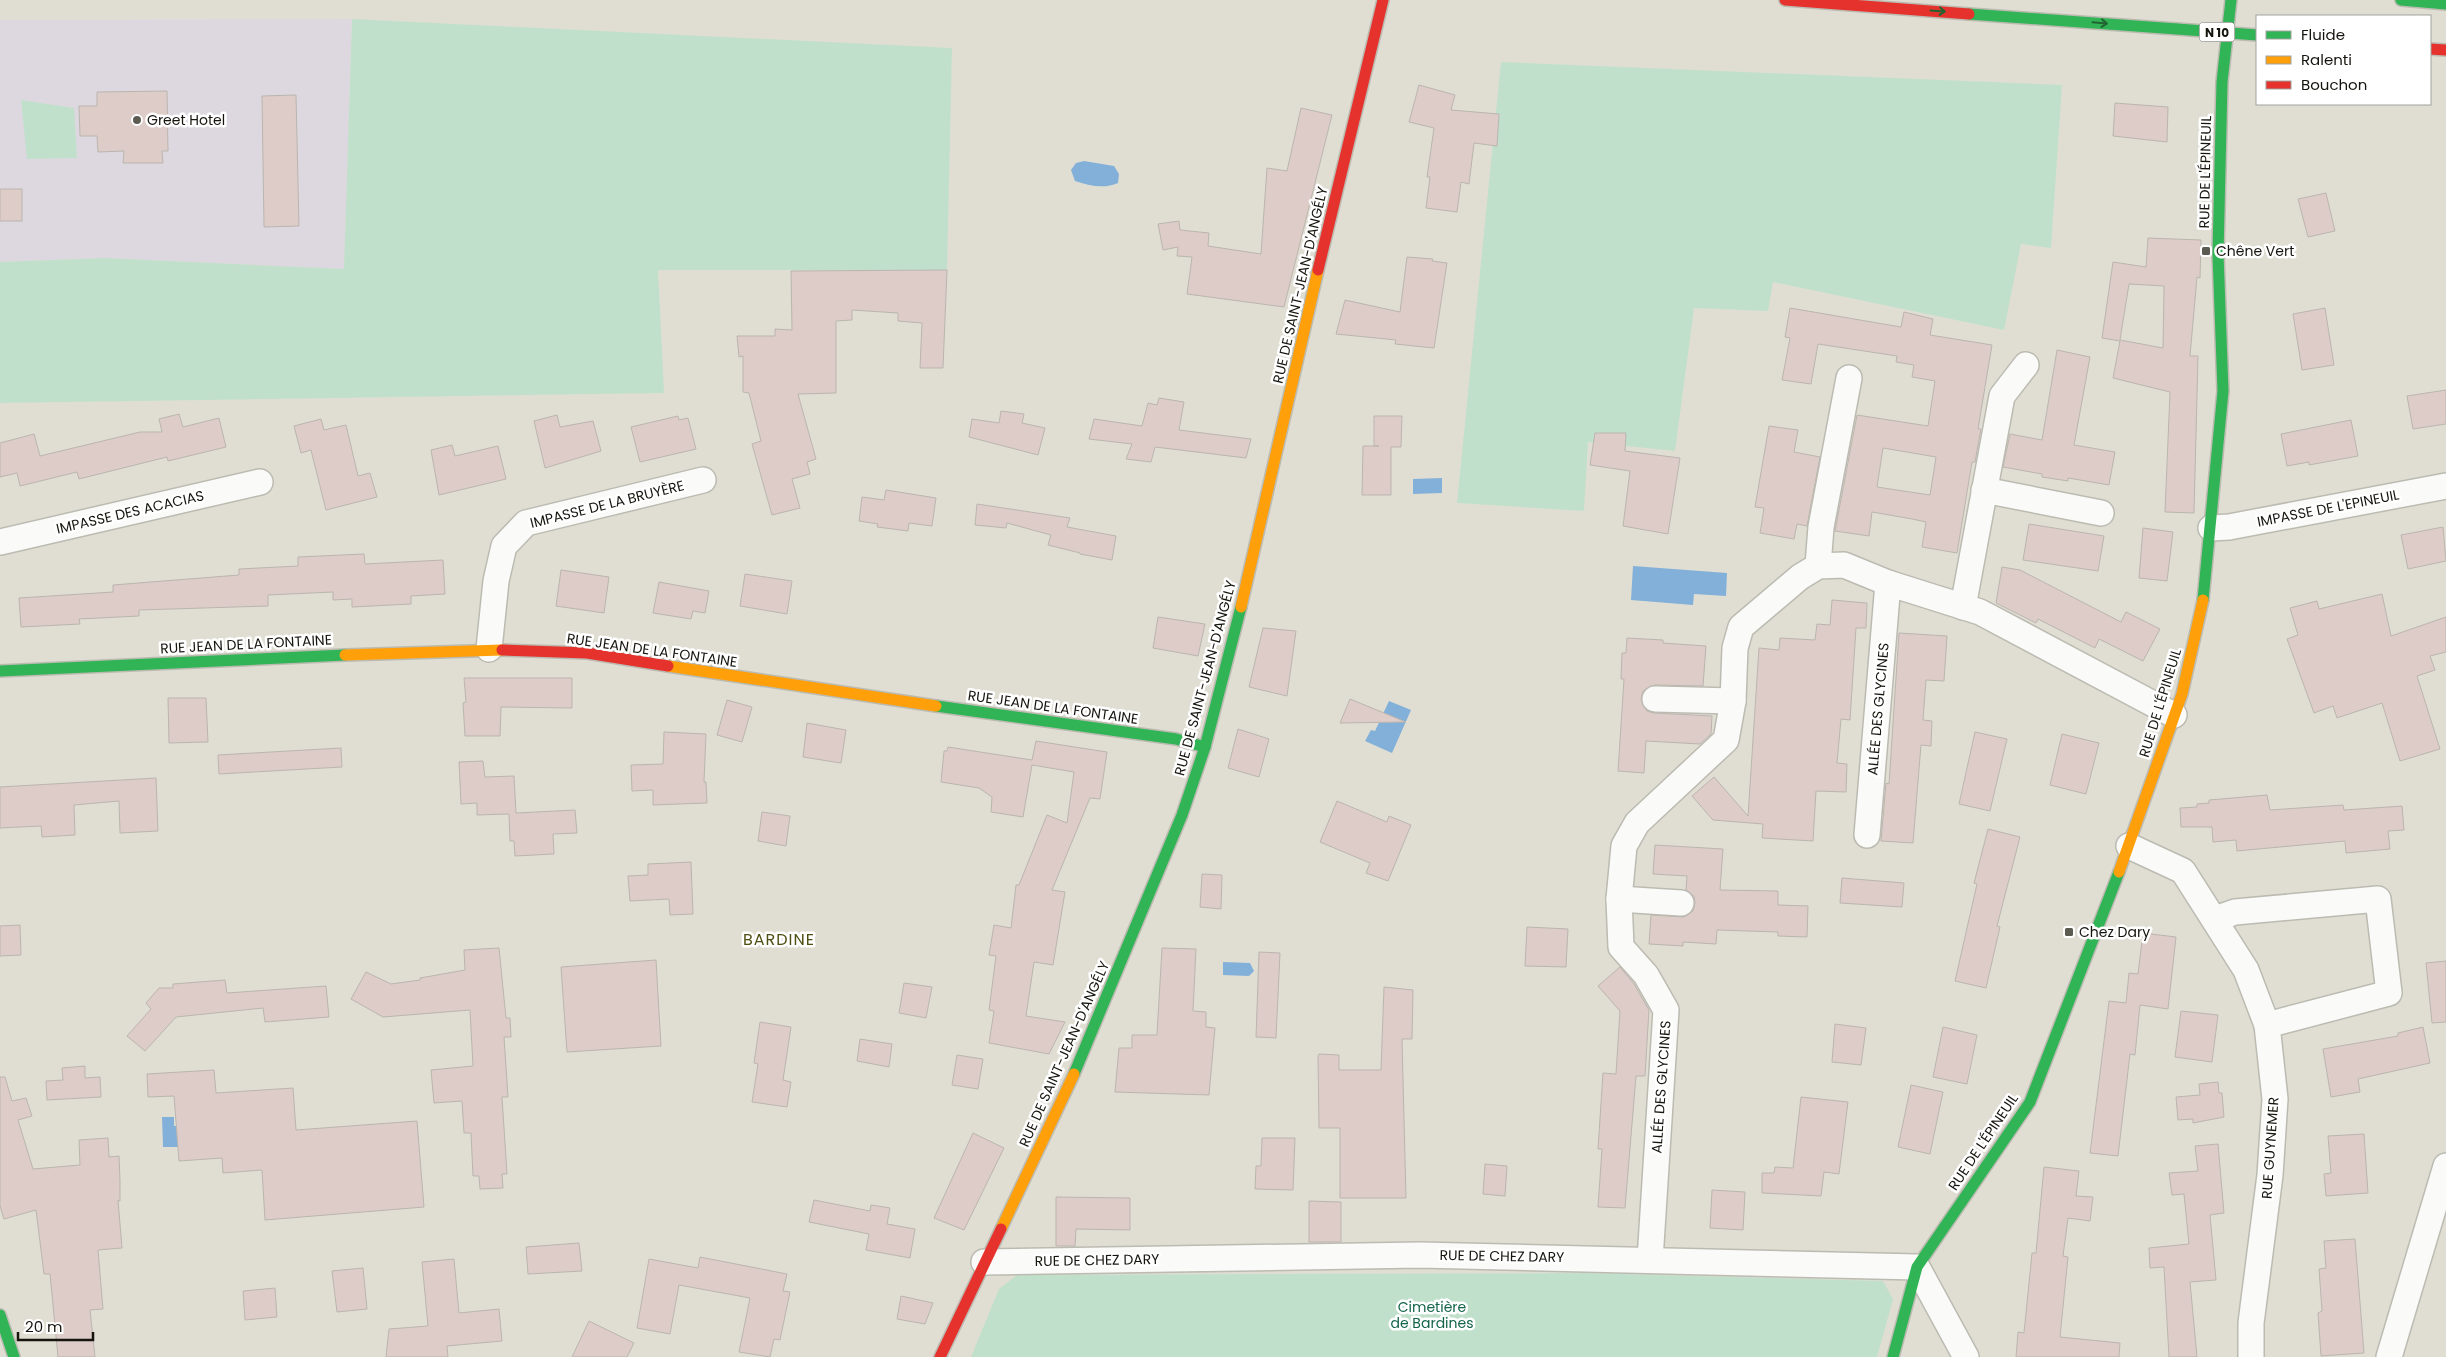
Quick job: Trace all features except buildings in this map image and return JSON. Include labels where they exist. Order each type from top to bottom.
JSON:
[{"type":"main road","name":"RUE DE SAINT-JEAN-D'ANGÉLY","points":[[940,1357],[1072,1078],[1128,948],[1182,815],[1205,747],[1239,616],[1349,138],[1384,0]]},
{"type":"main road","name":"N 10","points":[[1785,0],[2256,36]]},
{"type":"main road","name":"RUE DE L'ÉPINEUIL","points":[[1893,1357],[1917,1267],[2030,1102],[2129,846],[2174,715],[2202,612],[2223,391],[2218,254],[2222,82],[2231,0]]},
{"type":"main road","points":[[2401,0],[2446,4]]},
{"type":"main road","points":[[2431,49],[2446,50]]},
{"type":"main road","name":"RUE JEAN DE LA FONTAINE","points":[[0,671],[489,648],[587,653],[753,680],[1166,738],[1205,747]]},
{"type":"main road","points":[[0,1315],[14,1357]]},
{"type":"street","points":[[1963,607],[2002,396],[2026,365]]},
{"type":"street","points":[[1849,378],[1821,527],[1818,566],[1844,565],[1888,583],[1980,612],[2174,715]]},
{"type":"street","name":"IMPASSE DE LA BRUYÈRE","points":[[489,648],[496,581],[504,546],[526,524],[703,480]]},
{"type":"street","name":"IMPASSE DES ACACIAS","points":[[0,542],[260,482]]},
{"type":"street","name":"IMPASSE DE L'EPINEUIL","points":[[2211,528],[2229,527],[2446,486]]},
{"type":"street","points":[[1984,490],[2101,513]]},
{"type":"street","name":"ALLÉE DES GLYCINES","points":[[1650,1260],[1666,1010],[1646,975],[1621,947],[1620,899],[1624,846],[1637,823],[1726,740],[1733,701],[1735,648],[1740,626],[1818,566]]},
{"type":"street","name":"ALLÉE DES GLYCINES","points":[[1867,835],[1888,583]]},
{"type":"street","points":[[1655,699],[1733,701]]},
{"type":"street","name":"RUE GUYNEMER","points":[[2129,846],[2183,871],[2246,970],[2267,1025],[2275,1099],[2270,1175],[2251,1323],[2250,1357]]},
{"type":"street","points":[[1620,899],[1681,903]]},
{"type":"street","points":[[2215,919],[2235,912],[2378,900],[2389,992],[2267,1025]]},
{"type":"street","points":[[2388,1357],[2446,1166]]},
{"type":"street","name":"RUE DE CHEZ DARY","points":[[984,1262],[1420,1255],[1917,1267]]},
{"type":"street","points":[[1917,1267],[1966,1357]]},
{"type":"shaded area","points":[[352,19],[344,269],[104,258],[0,262],[0,20]]},
{"type":"green space","points":[[352,19],[952,48],[947,270],[658,270],[664,393],[0,403],[0,262],[104,258],[344,269]]},
{"type":"green space","points":[[1501,62],[2062,85],[2051,248],[2021,244],[2004,330],[1773,282],[1768,311],[1694,308],[1675,451],[1588,442],[1584,511],[1457,503]]},
{"type":"green space","points":[[21,100],[74,108],[77,158],[27,159]]},
{"type":"green space","name":"Cimetière de Bardines","points":[[1583,1273],[1883,1281],[1893,1299],[1877,1357],[971,1357],[999,1289],[1017,1275]]},
{"type":"water","points":[[1084,161],[1114,166],[1119,174],[1118,183],[1108,186],[1097,186],[1075,181],[1071,170],[1076,163]]},
{"type":"water","points":[[1442,478],[1442,493],[1413,494],[1413,479]]},
{"type":"water","points":[[1633,566],[1727,573],[1726,596],[1694,594],[1693,605],[1631,600]]},
{"type":"water","points":[[1389,701],[1411,710],[1392,753],[1365,741],[1371,730],[1375,731]]},
{"type":"water","points":[[1223,962],[1250,963],[1254,971],[1249,976],[1223,975]]},
{"type":"water","points":[[162,1117],[174,1117],[174,1126],[179,1126],[179,1147],[163,1147]]},
{"type":"traffic: fast","points":[[2203,600],[2223,391],[2218,254],[2222,82],[2231,0]]},
{"type":"traffic: fast","points":[[2401,0],[2446,4]]},
{"type":"traffic: fast","points":[[1969,14],[2177,29]]},
{"type":"traffic: fast","points":[[2177,29],[2256,35]]},
{"type":"traffic: fast","points":[[1074,1074],[1182,815],[1205,747],[1241,607]]},
{"type":"traffic: fast","points":[[0,671],[345,655]]},
{"type":"traffic: fast","points":[[936,706],[1176,739],[1205,747]]},
{"type":"traffic: fast","points":[[1893,1357],[1917,1267],[2030,1102],[2119,872]]},
{"type":"traffic: fast","points":[[0,1315],[14,1357]]},
{"type":"traffic: slow","points":[[1241,607],[1318,270]]},
{"type":"traffic: slow","points":[[2119,872],[2182,694],[2203,600]]},
{"type":"traffic: slow","points":[[345,655],[502,650]]},
{"type":"traffic: slow","points":[[668,666],[936,706]]},
{"type":"traffic: slow","points":[[1001,1229],[1074,1074]]},
{"type":"traffic: jam","points":[[1318,270],[1383,0]]},
{"type":"traffic: jam","points":[[1785,0],[1969,14]]},
{"type":"traffic: jam","points":[[2431,49],[2446,50]]},
{"type":"traffic: jam","points":[[502,650],[587,653],[668,666]]},
{"type":"traffic: jam","points":[[940,1357],[1001,1229]]},
{"type":"place","name":"Greet Hotel","points":[[137,120]]},
{"type":"place","name":"Chêne Vert","points":[[2206,251]]},
{"type":"place","name":"Chez Dary","points":[[2069,932]]},
{"type":"district","name":"BARDINE","points":[[779,939]]}]
